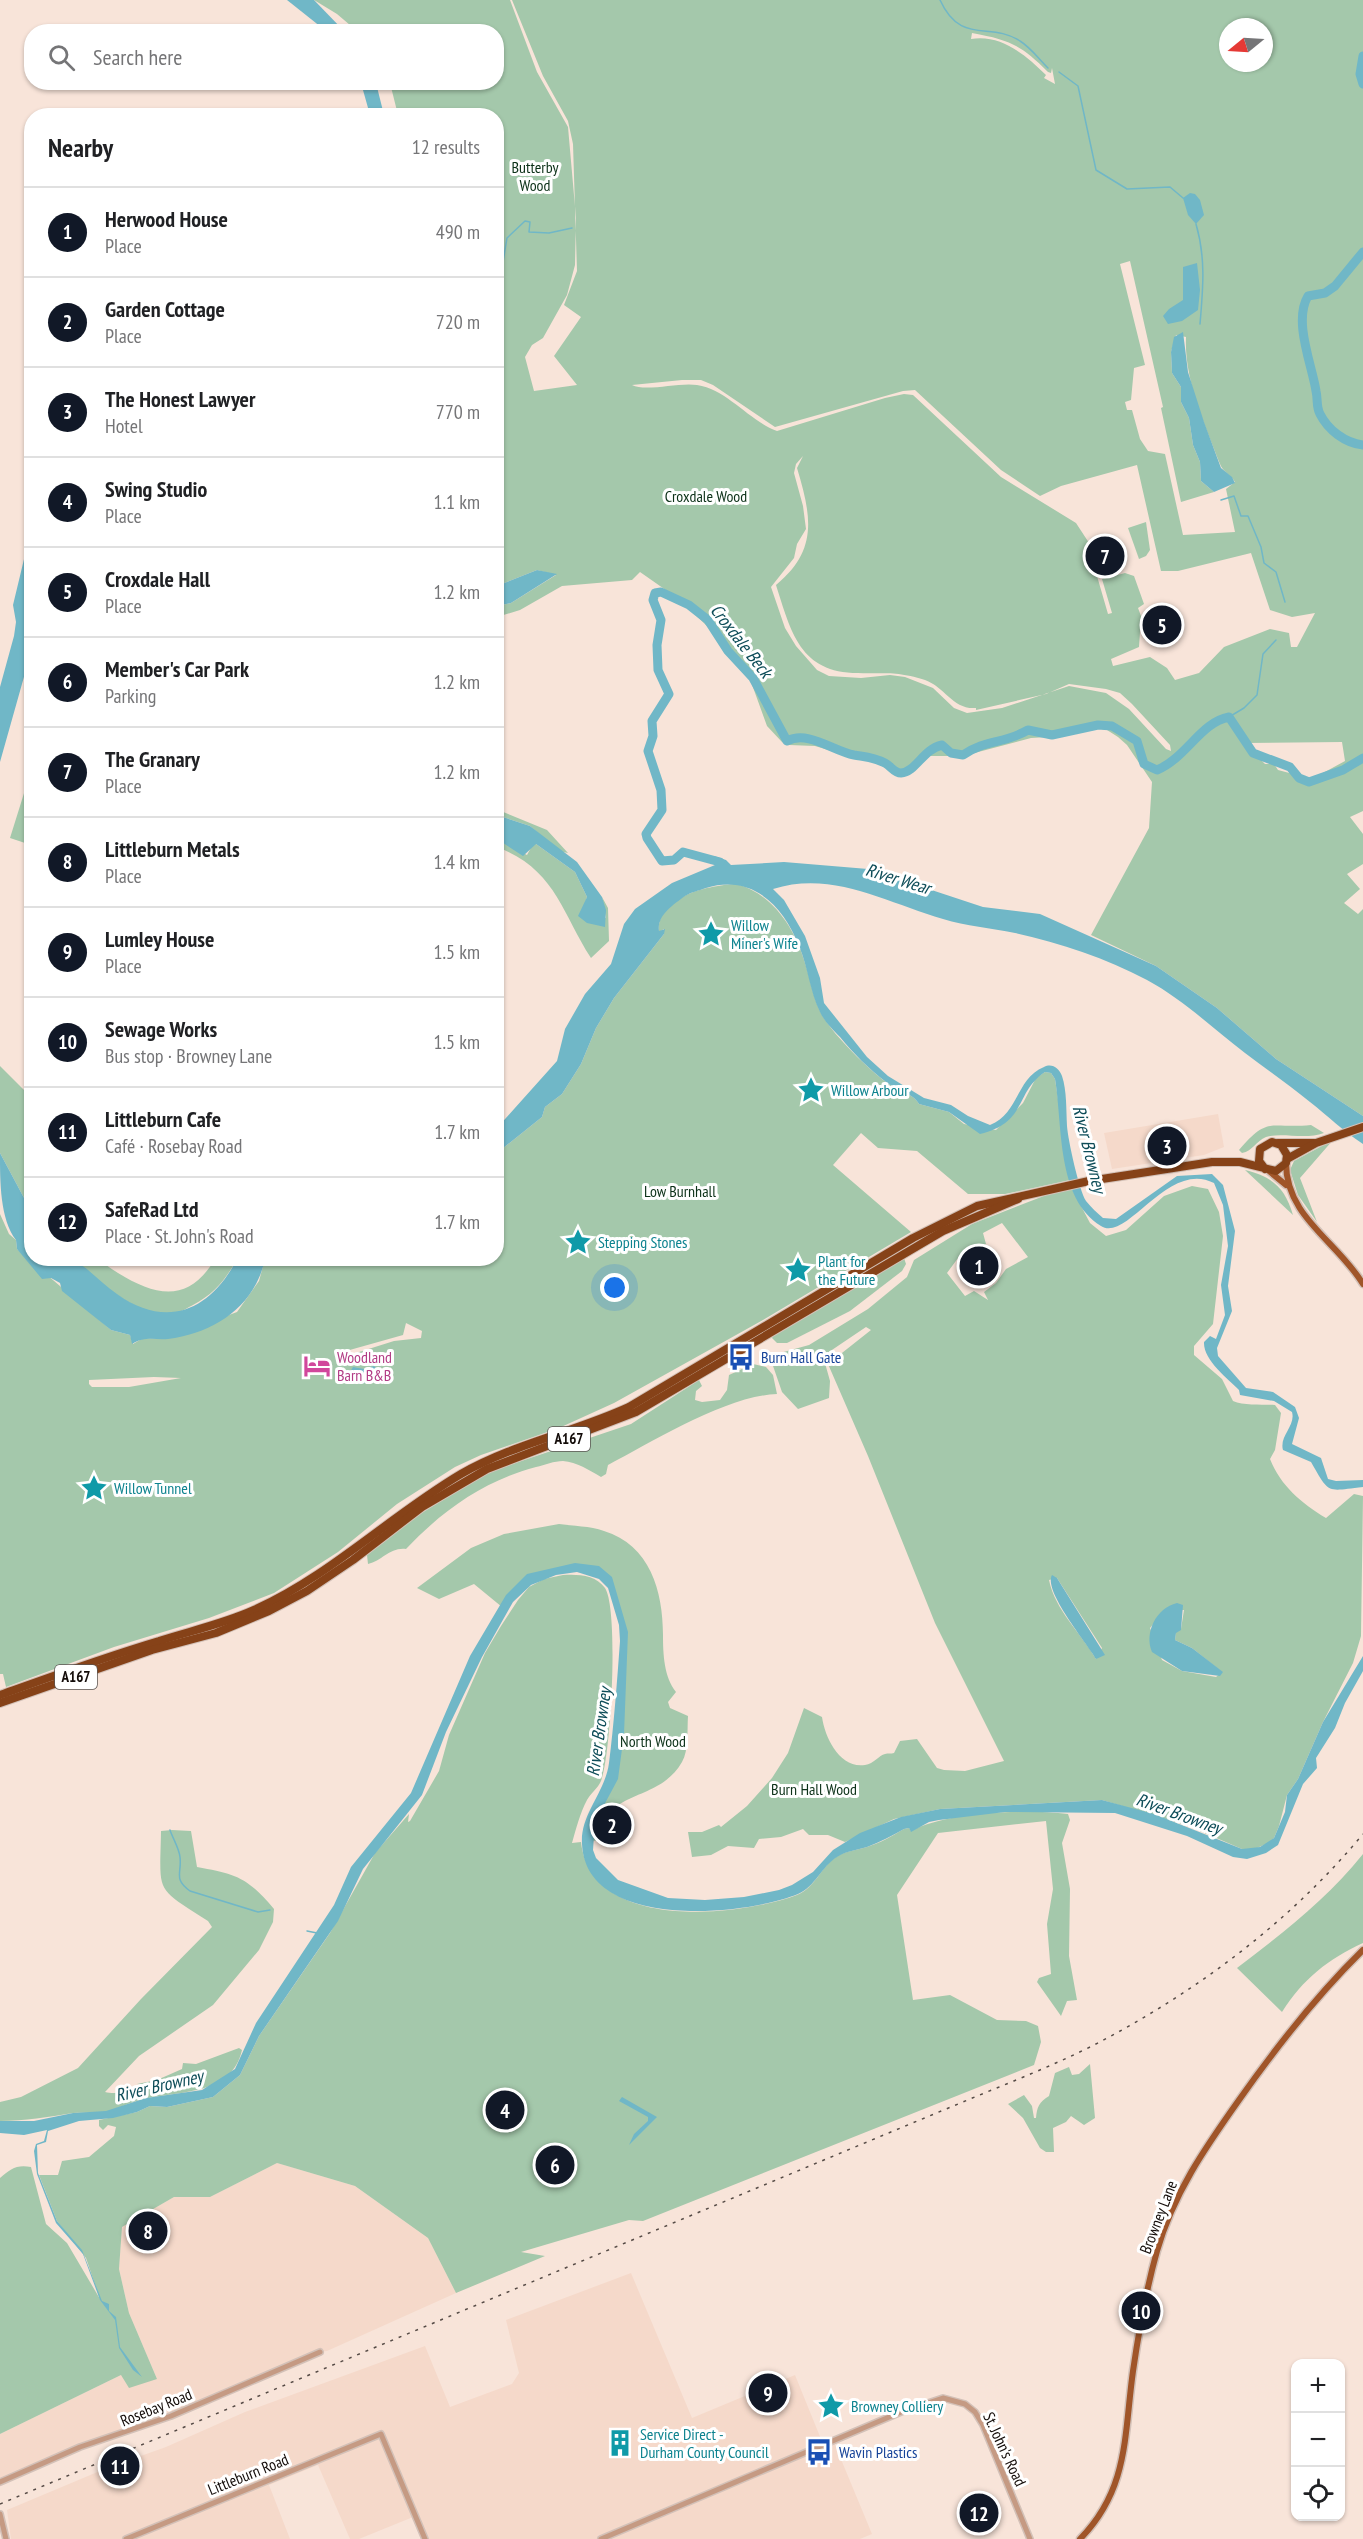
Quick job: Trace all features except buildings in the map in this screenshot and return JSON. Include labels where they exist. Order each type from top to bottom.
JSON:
[{"type":"highway","points":[[1259,1154],[1259,1161],[1266,1169],[1280,1169],[1286,1161],[1316,1143],[1363,1127]]},
{"type":"highway","name":"A167","points":[[1240,1162],[1259,1154],[1268,1143],[1277,1143]]},
{"type":"highway","points":[[1277,1143],[1316,1143]]},
{"type":"highway","points":[[1277,1143],[1284,1148],[1286,1161]]},
{"type":"highway","name":"A167","points":[[0,1695],[84,1665],[253,1611],[296,1589],[431,1491],[515,1450],[629,1407],[913,1238],[977,1206],[1089,1180],[1212,1162],[1240,1162],[1266,1169]]},
{"type":"highway","name":"A167","points":[[0,1703],[152,1650],[216,1633],[269,1611],[307,1591],[422,1507],[466,1480],[497,1465],[636,1412],[934,1235],[1033,1193]]},
{"type":"main road","points":[[1286,1161],[1287,1186],[1299,1210],[1348,1263],[1363,1284]]},
{"type":"main road","points":[[1266,1169],[1287,1186]]},
{"type":"main road","name":"Browney Lane","points":[[1080,2539],[1104,2510],[1120,2472],[1125,2454],[1137,2343],[1146,2298],[1168,2219],[1183,2185],[1208,2145],[1292,2026],[1363,1950]]},
{"type":"street","name":"Rosebay Road","points":[[0,2482],[80,2447],[116,2437],[171,2416],[320,2352]]},
{"type":"street","name":"St. John's Road","points":[[601,2539],[901,2412],[943,2398],[965,2404],[975,2412],[983,2425],[1030,2539]]},
{"type":"street","name":"Littleburn Road","points":[[126,2539],[381,2434],[425,2539]]},
{"type":"street","points":[[0,2515],[6,2539]]},
{"type":"shaded area","points":[[1218,1114],[1224,1147],[1204,1155],[1112,1169],[1104,1133]]},
{"type":"shaded area","points":[[277,2163],[355,2186],[428,2238],[456,2293],[327,2351],[201,2403],[80,2447],[0,2482],[0,2434],[121,2375],[157,2379],[129,2313],[119,2269],[122,2227],[174,2197],[210,2197]]},
{"type":"shaded area","points":[[631,2273],[692,2418],[795,2375],[823,2444],[833,2440],[872,2534],[860,2539],[429,2539],[418,2515],[359,2539],[350,2539],[318,2465],[269,2485],[290,2539],[11,2539],[7,2510],[107,2468],[166,2447],[245,2412],[425,2346],[450,2407],[512,2384],[519,2373],[506,2320]]},
{"type":"green space","points":[[314,0],[510,0],[537,72],[568,127],[575,206],[573,144],[568,121],[543,76],[512,0],[1363,0],[1363,811],[1350,817],[1363,834],[1363,864],[1347,874],[1360,889],[1344,903],[1358,914],[1363,909],[1363,1116],[1276,1059],[1217,1008],[1156,966],[1091,935],[1149,828],[1152,782],[1127,745],[1107,730],[1095,728],[1065,736],[1031,738],[963,756],[928,756],[920,760],[914,770],[898,777],[866,758],[855,758],[815,746],[789,745],[782,742],[767,726],[750,679],[724,652],[709,628],[680,600],[640,572],[632,580],[562,586],[520,610],[504,615],[504,604],[511,603],[556,575],[537,570],[504,583],[504,108],[396,108],[392,90],[504,90],[504,24],[349,24]],"holes":[[[972,33],[1006,41],[1022,50],[1048,72],[1051,73],[1052,68],[1055,84],[1044,78],[1046,75],[1012,48],[993,40],[971,39]],[[576,231],[577,271],[564,305],[581,317],[554,356],[577,385],[534,391],[525,357],[532,345],[543,338],[567,295],[575,265]],[[1130,261],[1163,407],[1161,408],[1181,502],[1214,492],[1201,481],[1200,462],[1193,445],[1189,418],[1181,402],[1181,387],[1172,373],[1171,352],[1176,335],[1186,337],[1188,370],[1202,418],[1220,464],[1235,482],[1226,489],[1235,532],[1183,535],[1165,454],[1148,451],[1140,439],[1132,410],[1127,410],[1125,402],[1131,400],[1134,368],[1145,365],[1120,264]],[[701,380],[713,385],[775,427],[903,391],[915,390],[1001,470],[1040,496],[1061,486],[1137,465],[1161,571],[1178,571],[1251,553],[1270,610],[1292,617],[1315,613],[1297,647],[1291,647],[1289,633],[1270,629],[1224,647],[1199,673],[1175,680],[1167,668],[1150,657],[1113,666],[1111,659],[1139,647],[1141,616],[1138,608],[1144,604],[1134,576],[1125,573],[1102,579],[1112,613],[1108,614],[1097,576],[1114,570],[1093,549],[1076,523],[1001,477],[913,395],[904,394],[885,398],[777,431],[708,388],[690,384],[646,388],[632,385]],[[803,456],[797,468],[806,501],[808,531],[799,559],[790,572],[776,585],[787,619],[801,647],[823,666],[838,671],[899,674],[925,680],[955,702],[968,708],[976,708],[976,710],[1042,695],[1002,708],[967,713],[954,708],[933,688],[905,677],[890,675],[861,678],[829,676],[817,670],[796,646],[785,628],[771,587],[794,558],[797,544],[806,529],[803,506],[794,473],[796,464]],[[1069,684],[1120,693],[1170,745],[1171,751],[1166,749],[1129,709],[1106,693],[1069,686],[1050,692]],[[1342,742],[1345,761],[1312,779],[1278,770],[1274,764],[1265,764],[1244,743]]]},
{"type":"green space","points":[[1146,522],[1150,550],[1146,556],[1139,559],[1128,528]]},
{"type":"green space","points":[[24,793],[24,843],[10,838]]},
{"type":"green space","points":[[504,812],[547,830],[568,853],[559,851],[530,826],[504,817]]},
{"type":"green space","points":[[504,843],[527,855],[533,844],[536,844],[575,872],[587,897],[584,907],[606,918],[602,897],[608,908],[609,941],[591,958],[544,879],[516,856],[504,850]]},
{"type":"green space","name":"Low Burnhall","points":[[736,884],[761,895],[771,904],[795,937],[815,1000],[825,1019],[840,1039],[869,1068],[890,1085],[913,1097],[919,1104],[949,1112],[964,1124],[996,1130],[1023,1103],[1036,1078],[1045,1072],[1051,1073],[1055,1079],[1070,1180],[1005,1194],[968,1194],[917,1151],[878,1148],[861,1133],[833,1165],[911,1232],[763,1320],[614,1403],[559,1428],[481,1455],[455,1467],[397,1504],[338,1552],[274,1593],[209,1618],[114,1647],[6,1687],[3,1674],[0,1674],[0,1214],[9,1234],[16,1240],[17,1249],[24,1255],[24,1266],[37,1266],[111,1330],[130,1335],[133,1344],[143,1338],[165,1339],[237,1312],[259,1281],[263,1266],[504,1266],[504,1147],[542,1117],[545,1107],[562,1094],[581,1064],[596,1028],[614,998],[664,934],[664,929],[659,932],[660,920],[666,909],[687,895],[713,887]],"holes":[[[406,1323],[422,1331],[421,1338],[394,1341],[340,1358],[339,1353],[403,1335]],[[181,1378],[129,1387],[92,1387],[89,1384],[89,1380]]]},
{"type":"green space","points":[[0,1066],[24,1090],[24,1198],[0,1153]]},
{"type":"green space","points":[[1278,1125],[1311,1125],[1324,1133],[1309,1136],[1266,1137],[1246,1152],[1242,1153],[1239,1150],[1264,1128]]},
{"type":"green space","points":[[1333,1140],[1300,1178],[1317,1222],[1298,1195],[1290,1170],[1294,1161]]},
{"type":"green space","points":[[1245,1170],[1263,1176],[1276,1185],[1286,1198],[1293,1215]]},
{"type":"green space","name":"Burn Hall Wood","points":[[1192,1186],[1208,1189],[1219,1212],[1223,1236],[1213,1324],[1194,1346],[1194,1355],[1222,1379],[1233,1401],[1275,1405],[1281,1413],[1275,1450],[1270,1459],[1280,1478],[1300,1500],[1326,1518],[1354,1494],[1363,1496],[1361,1636],[1353,1663],[1323,1722],[1298,1779],[1287,1795],[1274,1838],[1255,1849],[1242,1849],[1186,1825],[1102,1800],[940,1809],[894,1819],[845,1842],[828,1835],[809,1835],[803,1829],[781,1837],[759,1839],[754,1848],[728,1846],[711,1855],[692,1857],[688,1832],[702,1832],[719,1825],[721,1827],[747,1806],[772,1778],[788,1753],[804,1708],[822,1717],[826,1734],[835,1750],[848,1762],[856,1765],[865,1765],[883,1755],[894,1753],[900,1741],[917,1739],[937,1768],[944,1770],[965,1771],[1004,1761],[935,1623],[868,1456],[828,1364],[871,1330],[866,1327],[823,1356],[830,1381],[829,1398],[798,1409],[782,1392],[772,1363],[780,1353],[809,1345],[868,1309],[907,1277],[914,1260],[972,1224],[1049,1194],[1072,1189],[1090,1223],[1106,1236],[1126,1230],[1164,1196]],"holes":[[[1002,1223],[1028,1257],[1006,1269],[996,1283],[984,1292],[988,1300],[974,1291],[965,1296],[947,1273],[961,1254],[986,1244],[983,1233]],[[1057,1578],[1102,1648],[1096,1659],[1057,1601],[1049,1580]],[[1184,1610],[1181,1629],[1176,1632],[1175,1640],[1192,1648],[1222,1672],[1216,1677],[1182,1671],[1162,1660],[1150,1628],[1164,1611]]]},
{"type":"green space","points":[[904,1258],[906,1264],[902,1271],[850,1311],[787,1343],[777,1343],[772,1338],[774,1334]]},
{"type":"green space","points":[[80,1266],[108,1266],[146,1287],[159,1291],[171,1291],[183,1289],[194,1283],[210,1266],[232,1266],[224,1279],[207,1296],[176,1313],[161,1314],[133,1305]]},
{"type":"green space","points":[[753,1364],[766,1367],[773,1375],[777,1394],[736,1403],[691,1421],[608,1465],[606,1474],[601,1477],[578,1465],[563,1461],[536,1467],[499,1480],[450,1510],[406,1549],[395,1550],[368,1564],[367,1555],[420,1514],[489,1472],[631,1424],[699,1380],[702,1386],[696,1391],[695,1400],[702,1402],[720,1400],[727,1390],[729,1375]]},
{"type":"green space","name":"North Wood","points":[[559,1524],[604,1531],[633,1547],[643,1558],[651,1572],[660,1602],[665,1665],[676,1692],[668,1702],[670,1708],[688,1716],[687,1746],[682,1762],[672,1775],[660,1784],[621,1803],[610,1812],[602,1824],[597,1841],[587,1840],[588,1826],[608,1791],[625,1640],[612,1588],[589,1570],[536,1576],[502,1607],[474,1584],[439,1599],[417,1588],[471,1548],[504,1534]]},
{"type":"green space","points":[[563,1575],[581,1575],[597,1580],[605,1588],[609,1601],[613,1652],[605,1766],[601,1781],[582,1810],[572,1843],[581,1842],[591,1871],[611,1891],[638,1904],[670,1910],[705,1912],[739,1909],[797,1895],[809,1888],[836,1857],[877,1843],[904,1829],[909,1828],[911,1831],[946,1819],[988,1813],[1068,1814],[1070,1820],[1062,1843],[1070,1889],[1069,1956],[1077,2000],[1067,2001],[1061,2016],[1037,1982],[1039,1978],[1051,1974],[1047,1924],[1053,1889],[1046,1821],[938,1833],[897,1895],[913,2000],[950,1995],[997,2020],[1026,2021],[1038,2026],[1041,2042],[1034,2065],[643,2221],[629,2220],[521,2252],[545,2256],[456,2293],[428,2238],[355,2186],[277,2163],[210,2197],[174,2197],[122,2227],[119,2269],[129,2313],[157,2379],[129,2388],[121,2375],[0,2434],[0,2178],[14,2168],[31,2167],[46,2224],[67,2243],[100,2299],[86,2258],[57,2221],[39,2175],[58,2175],[62,2161],[89,2157],[114,2136],[116,2127],[108,2125],[103,2130],[99,2126],[99,2120],[137,2112],[150,2106],[167,2107],[213,2097],[240,2075],[259,2036],[330,1933],[375,1853],[409,1814],[408,1822],[410,1821],[439,1771],[449,1735],[485,1653],[501,1626],[529,1587],[544,1579]]},
{"type":"green space","points":[[161,1831],[191,1831],[197,1867],[231,1875],[248,1883],[256,1890],[274,1909],[273,1922],[259,1950],[213,2005],[139,2056],[105,2092],[123,2092],[155,2086],[137,2084],[157,2080],[182,2069],[183,2063],[196,2064],[239,2048],[242,2050],[237,2064],[217,2083],[204,2088],[143,2099],[109,2111],[0,2121],[0,2102],[21,2097],[78,2068],[141,1999],[212,1927],[208,1921],[169,1894],[164,1887],[160,1867]]},
{"type":"green space","points":[[1363,1854],[1363,1943],[1317,1971],[1282,2012],[1237,1968],[1319,1901]]},
{"type":"green space","points":[[1090,2064],[1095,2118],[1084,2125],[1071,2116],[1066,2122],[1053,2128],[1054,2152],[1046,2152],[1040,2148],[1023,2118],[1008,2104],[1024,2095],[1032,2106],[1034,2118],[1036,2118],[1039,2105],[1049,2096],[1055,2073],[1069,2067],[1072,2075],[1079,2074]]},
{"type":"water","points":[[287,0],[314,0],[337,24],[317,24]]},
{"type":"water","points":[[363,90],[378,90],[382,108],[368,108]]},
{"type":"water","points":[[1190,193],[1195,194],[1200,200],[1204,215],[1196,224],[1188,215],[1183,198]]},
{"type":"water","points":[[1197,263],[1200,290],[1198,310],[1182,321],[1168,324],[1163,316],[1183,300],[1183,267]]},
{"type":"water","points":[[1183,332],[1188,372],[1204,422],[1221,468],[1232,477],[1235,483],[1214,492],[1201,481],[1200,462],[1193,445],[1189,418],[1181,402],[1181,387],[1172,373],[1171,352],[1174,337]]},
{"type":"water","points":[[24,559],[24,677],[0,762],[0,687],[14,636],[16,622],[13,605]]},
{"type":"water","points":[[537,570],[557,574],[511,603],[504,604],[504,583]]},
{"type":"water","points":[[504,817],[530,826],[577,862],[602,897],[606,910],[605,927],[587,923],[578,916],[587,897],[575,872],[536,844],[523,856],[504,844]]},
{"type":"water","name":"River Wear","points":[[714,856],[726,860],[731,865],[784,862],[868,869],[983,907],[1040,914],[1156,966],[1217,1008],[1276,1059],[1363,1116],[1363,1144],[1173,996],[1147,980],[1099,958],[1032,937],[943,919],[880,897],[838,886],[817,883],[795,884],[773,889],[784,900],[805,936],[820,978],[824,1003],[867,1057],[888,1076],[924,1098],[951,1105],[968,1116],[990,1125],[1007,1113],[1022,1087],[1035,1072],[1047,1066],[1057,1069],[1064,1082],[1068,1133],[1080,1187],[1086,1201],[1103,1218],[1116,1219],[1177,1176],[1212,1174],[1223,1185],[1235,1231],[1228,1286],[1232,1311],[1217,1348],[1218,1356],[1246,1388],[1273,1392],[1295,1407],[1299,1418],[1292,1444],[1321,1458],[1328,1479],[1363,1480],[1363,1487],[1335,1490],[1330,1488],[1311,1462],[1283,1450],[1283,1440],[1292,1422],[1292,1412],[1274,1401],[1240,1395],[1239,1390],[1217,1369],[1208,1356],[1204,1342],[1210,1336],[1216,1339],[1225,1315],[1221,1285],[1228,1246],[1223,1205],[1214,1183],[1197,1179],[1181,1182],[1165,1191],[1123,1223],[1111,1228],[1101,1226],[1086,1214],[1069,1180],[1061,1139],[1055,1079],[1051,1073],[1045,1072],[1035,1080],[1006,1122],[980,1134],[949,1112],[919,1104],[913,1097],[890,1085],[873,1072],[826,1022],[811,988],[802,954],[792,931],[775,906],[764,896],[751,889],[738,885],[706,888],[687,895],[663,915],[659,931],[665,929],[664,934],[614,998],[596,1028],[581,1064],[562,1094],[545,1107],[542,1117],[504,1147],[504,1120],[557,1061],[565,1029],[585,994],[611,964],[624,924],[635,909],[672,883],[715,865],[710,861]]},
{"type":"water","points":[[0,1153],[24,1198],[24,1257],[17,1249],[16,1240],[7,1222],[1,1188]]},
{"type":"water","points":[[31,1266],[83,1266],[106,1286],[135,1305],[153,1311],[170,1312],[186,1309],[201,1302],[214,1291],[233,1266],[263,1266],[260,1276],[242,1303],[217,1323],[185,1336],[145,1339],[132,1344],[130,1335],[111,1330],[62,1291],[60,1283],[51,1278],[42,1279]]},
{"type":"water","points":[[374,1366],[378,1370],[377,1380],[360,1384],[350,1372],[353,1367],[364,1369]]},
{"type":"water","points":[[575,1563],[599,1566],[612,1577],[628,1632],[624,1734],[618,1779],[595,1822],[593,1850],[596,1858],[618,1880],[668,1898],[705,1900],[744,1897],[779,1890],[813,1872],[833,1850],[860,1833],[901,1817],[940,1809],[1102,1800],[1154,1814],[1242,1849],[1260,1847],[1274,1838],[1285,1812],[1287,1795],[1298,1779],[1323,1722],[1363,1656],[1363,1671],[1345,1703],[1335,1728],[1316,1758],[1317,1768],[1303,1784],[1278,1845],[1266,1853],[1247,1859],[1233,1857],[1187,1836],[1115,1813],[1005,1812],[929,1822],[911,1832],[909,1828],[904,1829],[872,1845],[840,1855],[804,1891],[773,1902],[707,1911],[671,1910],[638,1904],[610,1892],[590,1872],[582,1844],[585,1823],[607,1774],[609,1763],[620,1641],[619,1625],[608,1588],[599,1579],[577,1572],[556,1575],[531,1585],[513,1602],[482,1657],[446,1732],[422,1795],[363,1869],[338,1921],[259,2036],[240,2075],[213,2097],[167,2107],[150,2106],[113,2118],[79,2121],[48,2131],[46,2142],[37,2145],[38,2173],[57,2221],[82,2250],[102,2301],[109,2304],[109,2311],[116,2317],[120,2347],[142,2377],[133,2370],[119,2348],[115,2320],[100,2300],[83,2254],[56,2223],[37,2174],[34,2151],[36,2144],[44,2141],[47,2130],[24,2135],[0,2133],[0,2121],[34,2121],[73,2113],[106,2111],[146,2098],[202,2090],[235,2069],[256,2023],[334,1905],[351,1867],[411,1793],[470,1656],[506,1595],[527,1574]]},
{"type":"water","points":[[1052,1575],[1057,1578],[1105,1655],[1096,1659],[1067,1617],[1054,1593],[1051,1583]]},
{"type":"water","points":[[1177,1603],[1183,1605],[1181,1630],[1176,1633],[1175,1640],[1192,1648],[1223,1672],[1220,1676],[1182,1671],[1152,1652],[1150,1637],[1154,1622],[1163,1610]]},
{"type":"water","points":[[622,2097],[657,2117],[629,2145],[634,2134],[648,2121],[648,2117],[619,2101]]},
{"type":"waterway","points":[[940,0],[948,14],[957,23],[967,28],[1009,35],[1027,46],[1048,68]]},
{"type":"waterway","points":[[1363,56],[1360,74],[1363,84]]},
{"type":"waterway","points":[[1059,72],[1078,86],[1096,170],[1127,189],[1170,187],[1183,198]]},
{"type":"waterway","points":[[504,256],[507,238],[525,221],[530,222],[529,232],[549,233],[572,228]]},
{"type":"waterway","points":[[1196,224],[1202,261],[1200,324]]},
{"type":"waterway","name":"Croxdale Beck","points":[[1363,252],[1335,286],[1325,293],[1308,296],[1302,318],[1320,414],[1338,435],[1350,442],[1363,445]]},
{"type":"waterway","points":[[1221,500],[1234,496],[1241,516],[1248,516],[1261,547],[1264,563],[1276,572],[1285,602]]},
{"type":"waterway","name":"Croxdale Beck","points":[[720,862],[683,852],[674,860],[662,861],[646,834],[662,810],[661,790],[648,751],[653,736],[652,721],[669,694],[658,670],[657,645],[661,620],[653,600],[655,593],[661,592],[689,605],[708,620],[728,651],[753,678],[787,741],[803,738],[820,742],[846,753],[885,763],[899,773],[911,769],[935,747],[942,745],[951,753],[963,755],[979,746],[1011,738],[1028,730],[1052,735],[1098,725],[1112,726],[1137,741],[1144,764],[1157,770],[1177,757],[1210,726],[1229,717],[1253,753],[1290,767],[1299,778],[1309,782],[1343,770],[1363,758]]},
{"type":"waterway","points":[[1229,717],[1244,708],[1257,695],[1263,654],[1276,640]]},
{"type":"waterway","points":[[170,1830],[179,1854],[179,1876],[185,1887],[190,1891],[258,1912],[270,1910]]},
{"type":"waterway","points":[[307,1931],[317,1933]]},
{"type":"railway","points":[[0,2504],[1031,2074],[1092,2046],[1167,2003],[1238,1954],[1304,1897],[1363,1834]]},
{"type":"place","name":"The Granary","points":[[1105,556]]},
{"type":"place","name":"Croxdale Hall","points":[[1162,625]]},
{"type":"place","name":"Willow Miner's Wife","points":[[711,934]]},
{"type":"place","name":"Willow Arbour","points":[[811,1090]]},
{"type":"place","name":"The Honest Lawyer","points":[[1167,1146]]},
{"type":"place","name":"Stepping Stones","points":[[578,1242]]},
{"type":"place","name":"Herwood House","points":[[979,1266]]},
{"type":"place","name":"Plant for the Future","points":[[798,1270]]},
{"type":"place","name":"Burn Hall Gate","points":[[741,1357]]},
{"type":"place","name":"Woodland Barn B&B","points":[[317,1366]]},
{"type":"place","name":"Willow Tunnel","points":[[94,1488]]},
{"type":"place","name":"Garden Cottage","points":[[612,1825]]},
{"type":"place","name":"Swing Studio","points":[[505,2110]]},
{"type":"place","name":"Member's Car Park","points":[[555,2165]]},
{"type":"place","name":"Littleburn Metals","points":[[148,2231]]},
{"type":"place","name":"Sewage Works","points":[[1141,2311]]},
{"type":"place","name":"Lumley House","points":[[768,2393]]},
{"type":"place","name":"Browney Colliery","points":[[831,2406]]},
{"type":"place","name":"Service Direct - Durham County Council","points":[[620,2443]]},
{"type":"place","name":"Wavin Plastics","points":[[819,2452]]},
{"type":"place","name":"Littleburn Cafe","points":[[120,2466]]},
{"type":"place","name":"SafeRad Ltd","points":[[979,2513]]},
{"type":"park label","name":"Butterby Wood","points":[[535,176]]},
{"type":"park label","name":"Croxdale Wood","points":[[706,496]]},
{"type":"water label","name":"River Browney","points":[[1089,1149]]},
{"type":"water label","name":"River Browney","points":[[599,1732]]},
{"type":"water label","name":"River Browney","points":[[1179,1814]]},
{"type":"water label","name":"River Browney","points":[[159,2086]]}]
